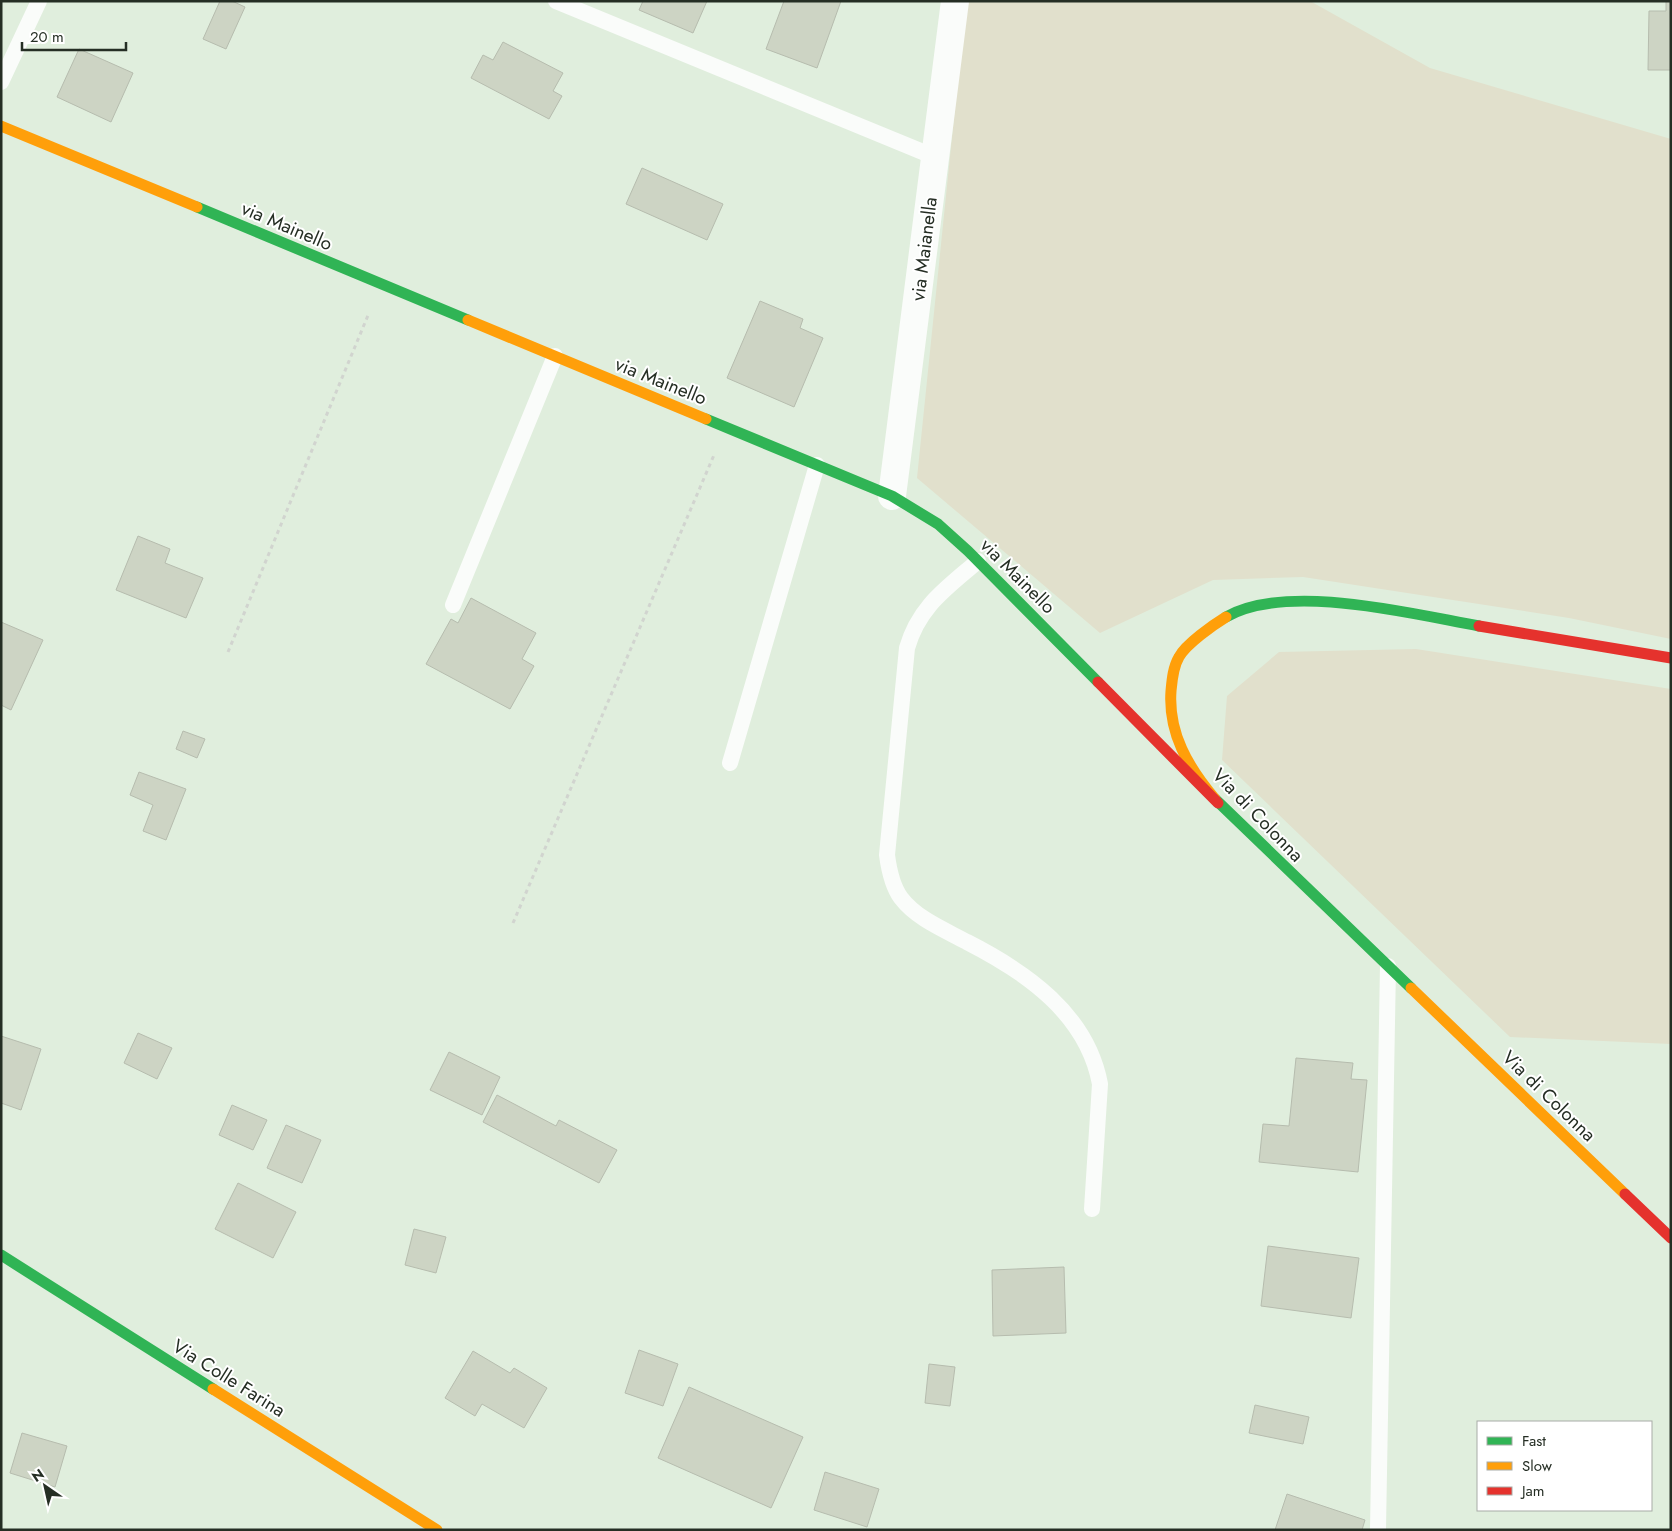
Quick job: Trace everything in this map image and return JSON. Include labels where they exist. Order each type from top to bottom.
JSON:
[{"type":"street","name":"via Maianella","points":[[892,496],[955,1]]},
{"type":"street","name":"via Mainello","points":[[1,126],[892,496],[938,524],[978,561],[1218,803]]},
{"type":"street","name":"Via di Colonna","points":[[1671,658],[1357,605],[1310,602],[1250,607],[1217,622],[1180,655],[1173,673],[1169,706],[1172,730],[1199,781],[1218,803],[1671,1238]]},
{"type":"street","name":"Via Colle Farina","points":[[1,1255],[437,1530]]},
{"type":"lane","points":[[1,82],[39,1]]},
{"type":"lane","points":[[556,1],[936,157]]},
{"type":"lane","points":[[453,605],[555,356]]},
{"type":"lane","points":[[730,763],[817,465]]},
{"type":"lane","points":[[978,561],[922,612],[912,629],[907,648],[887,855],[890,876],[900,898],[920,916],[1014,968],[1043,991],[1068,1016],[1090,1049],[1096,1064],[1100,1084],[1092,1209]]},
{"type":"lane","points":[[1378,1529],[1388,966]]},
{"type":"path","points":[[228,652],[381,284]]},
{"type":"path","points":[[513,923],[726,427]]},
{"type":"green space","points":[[966,1],[1310,1],[1430,68],[1671,139],[1671,639],[1569,618],[1303,577],[1213,580],[1100,633],[917,478]]},
{"type":"green space","points":[[1416,649],[1671,689],[1671,1044],[1510,1037],[1222,760],[1227,696],[1279,652]]},
{"type":"building","points":[[220,1],[232,1],[245,7],[226,49],[203,39]]},
{"type":"building","points":[[643,1],[707,1],[693,33],[639,10]]},
{"type":"building","points":[[784,1],[841,1],[817,68],[766,49]]},
{"type":"building","points":[[1666,1],[1671,1],[1671,70],[1648,70],[1649,11],[1666,11]]},
{"type":"building","points":[[503,42],[563,73],[553,91],[562,96],[549,119],[471,78],[483,55],[493,60]]},
{"type":"building","points":[[79,49],[133,73],[111,122],[57,97]]},
{"type":"building","points":[[642,168],[723,204],[707,240],[626,204]]},
{"type":"building","points":[[760,301],[803,319],[800,328],[823,338],[794,407],[727,378]]},
{"type":"building","points":[[138,536],[170,549],[165,563],[203,578],[186,618],[116,590]]},
{"type":"building","points":[[471,598],[536,633],[522,659],[534,666],[510,709],[426,664],[451,619],[458,623]]},
{"type":"building","points":[[1,622],[43,640],[11,710],[1,705]]},
{"type":"building","points":[[183,731],[205,739],[197,758],[176,749]]},
{"type":"building","points":[[139,772],[186,789],[166,840],[143,831],[153,805],[130,795]]},
{"type":"building","points":[[138,1033],[172,1048],[157,1079],[124,1063]]},
{"type":"building","points":[[1,1036],[41,1049],[21,1110],[1,1103]]},
{"type":"building","points":[[449,1052],[500,1077],[482,1115],[430,1090]]},
{"type":"building","points":[[1296,1058],[1353,1063],[1351,1079],[1367,1080],[1358,1172],[1259,1162],[1263,1124],[1289,1126]]},
{"type":"building","points":[[497,1095],[556,1126],[559,1120],[617,1150],[599,1183],[483,1122]]},
{"type":"building","points":[[232,1105],[267,1120],[253,1150],[219,1135]]},
{"type":"building","points":[[286,1125],[321,1140],[302,1183],[267,1168]]},
{"type":"building","points":[[238,1183],[296,1212],[273,1258],[215,1229]]},
{"type":"building","points":[[414,1229],[446,1237],[436,1273],[405,1265]]},
{"type":"building","points":[[1268,1246],[1359,1258],[1351,1318],[1261,1306]]},
{"type":"building","points":[[1064,1267],[1066,1333],[993,1336],[992,1270]]},
{"type":"building","points":[[639,1350],[678,1364],[663,1406],[625,1393]]},
{"type":"building","points":[[473,1351],[510,1373],[514,1368],[547,1388],[524,1428],[482,1404],[475,1416],[445,1398]]},
{"type":"building","points":[[929,1364],[955,1367],[950,1406],[925,1403]]},
{"type":"building","points":[[689,1387],[803,1437],[771,1508],[658,1458]]},
{"type":"building","points":[[1255,1405],[1309,1417],[1303,1444],[1249,1433]]},
{"type":"building","points":[[22,1433],[67,1446],[55,1487],[10,1473]]},
{"type":"building","points":[[825,1472],[879,1489],[867,1527],[814,1510]]},
{"type":"building","points":[[1287,1494],[1365,1520],[1362,1530],[1275,1530]]},
{"type":"traffic: fast","points":[[197,207],[468,320]]},
{"type":"traffic: fast","points":[[706,419],[892,496],[938,524],[968,551],[1098,682]]},
{"type":"traffic: fast","points":[[1226,617],[1252,607],[1282,602],[1315,601],[1386,609],[1479,626]]},
{"type":"traffic: fast","points":[[1215,799],[1411,988]]},
{"type":"traffic: fast","points":[[1,1255],[213,1389]]},
{"type":"traffic: slow","points":[[1,126],[197,207]]},
{"type":"traffic: slow","points":[[468,320],[706,419]]},
{"type":"traffic: slow","points":[[1215,799],[1188,762],[1176,735],[1171,706],[1171,691],[1174,669],[1182,652],[1200,635],[1226,617]]},
{"type":"traffic: slow","points":[[1411,988],[1625,1194]]},
{"type":"traffic: slow","points":[[213,1389],[437,1530]]},
{"type":"traffic: jam","points":[[1479,626],[1671,658]]},
{"type":"traffic: jam","points":[[1098,682],[1218,803]]},
{"type":"traffic: jam","points":[[1625,1194],[1671,1238]]}]
